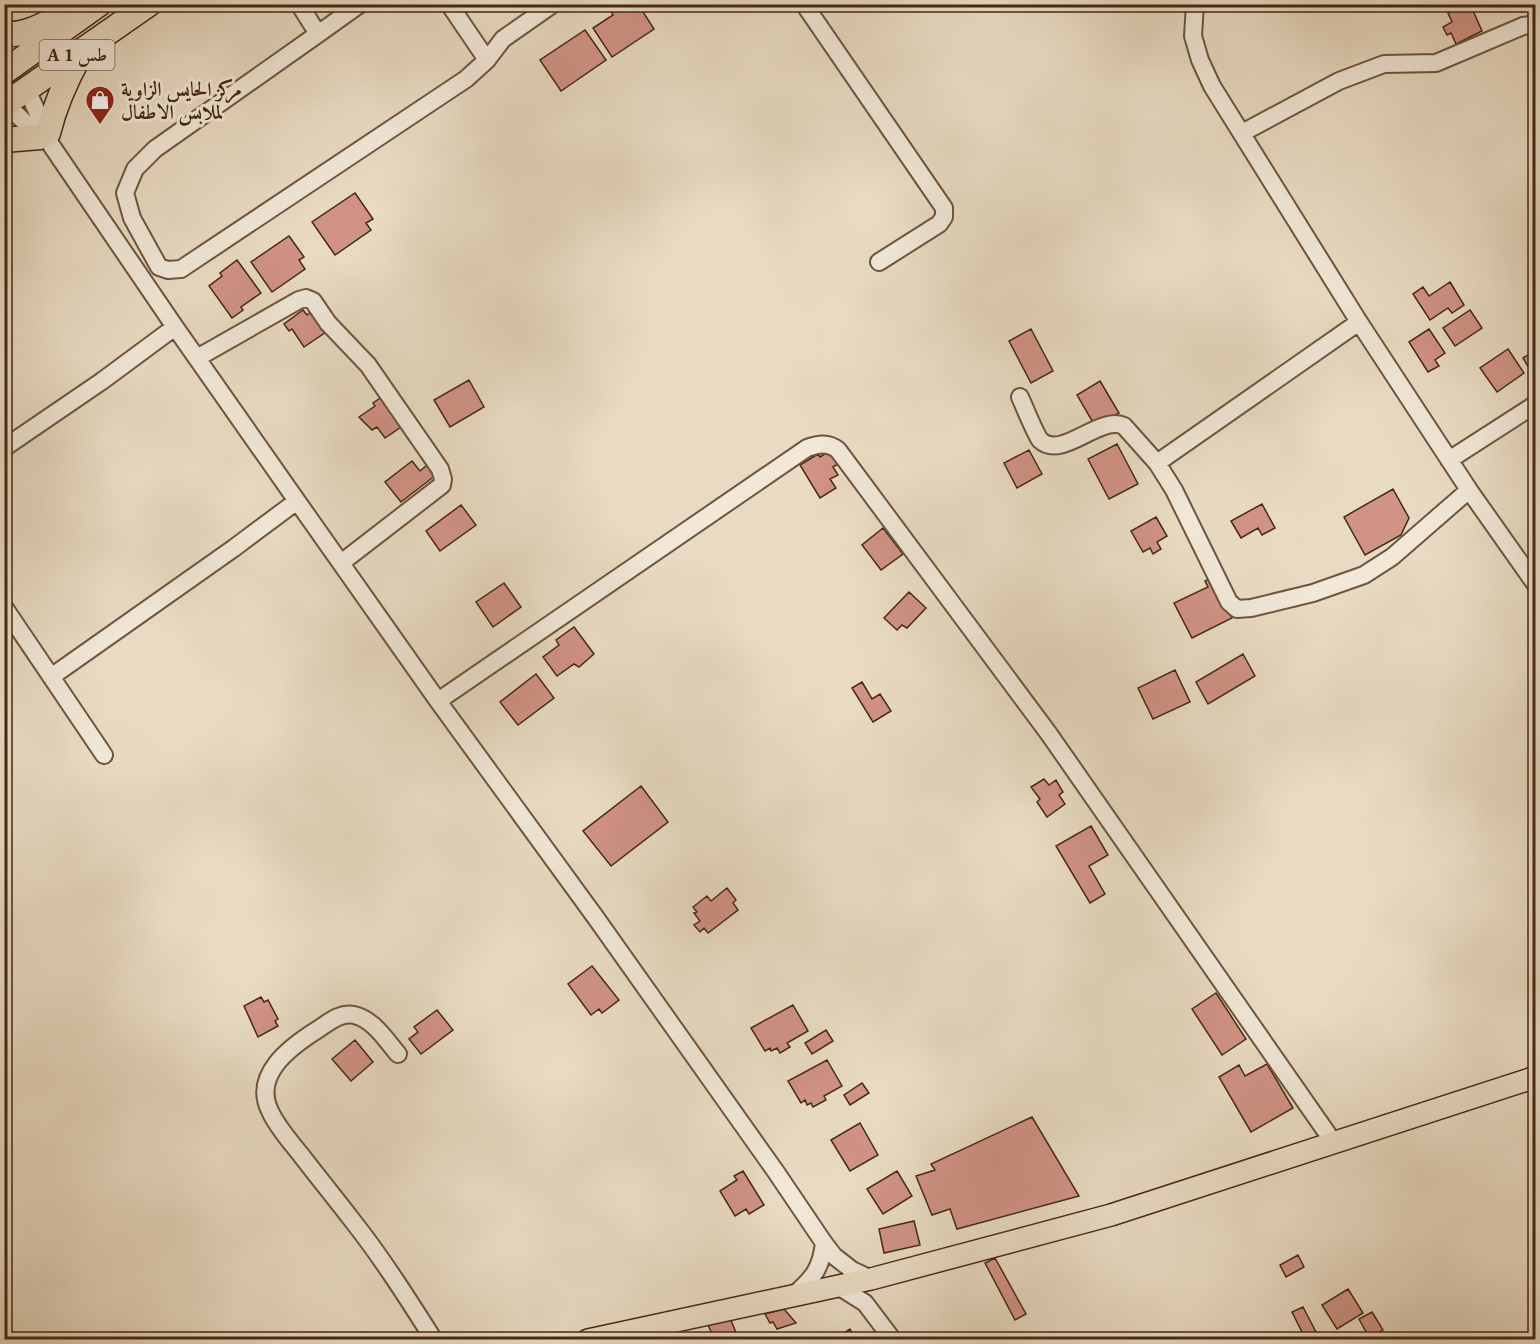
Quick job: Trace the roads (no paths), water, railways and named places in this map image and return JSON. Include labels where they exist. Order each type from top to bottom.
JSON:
[{"type":"highway","name":"A 1 طس","points":[[5,103],[149,4]]},
{"type":"highway","name":"A 1 طس","points":[[7,65],[95,7]]},
{"type":"highway","points":[[4,34],[32,31],[76,10],[95,7]]},
{"type":"highway","points":[[4,140],[46,137],[53,111],[81,52]]},
{"type":"main road","points":[[7,65],[27,88]]},
{"type":"main road","points":[[588,1340],[640,1334],[794,1295],[871,1279],[1112,1215],[1536,1077]]},
{"type":"street","points":[[299,4],[318,34]]},
{"type":"street","points":[[360,4],[155,149],[135,169],[125,193],[132,218],[159,267],[168,270],[181,268],[466,79],[487,60],[502,39],[553,4]]},
{"type":"street","points":[[449,4],[487,60]]},
{"type":"street","points":[[804,4],[944,208],[944,217],[939,224],[879,262]]},
{"type":"street","points":[[1195,4],[1193,36],[1200,60],[1212,86],[1359,322],[1469,490],[1536,585]]},
{"type":"street","points":[[1242,133],[1339,81],[1384,64],[1436,63],[1523,26],[1536,24]]},
{"type":"street","points":[[27,88],[46,137],[175,327],[438,701],[596,918],[824,1243],[834,1256],[852,1270],[871,1279]]},
{"type":"street","points":[[5,103],[46,137]]},
{"type":"street","points":[[197,358],[306,298],[313,301],[328,322],[378,379],[440,469],[442,485],[341,563]]},
{"type":"street","points":[[1157,464],[1359,322]]},
{"type":"street","points":[[4,448],[102,381],[175,327]]},
{"type":"street","points":[[1020,397],[1041,440],[1053,446],[1066,443],[1109,424],[1118,423],[1124,426],[1157,464],[1174,490],[1229,602],[1238,609],[1313,593],[1364,574],[1392,556],[1469,490]]},
{"type":"street","points":[[1449,460],[1536,404]]},
{"type":"street","points":[[438,701],[807,448],[825,444],[833,446],[1050,734],[1334,1143]]},
{"type":"street","points":[[51,677],[297,501]]},
{"type":"street","points":[[4,607],[104,755]]},
{"type":"street","points":[[398,1054],[378,1030],[363,1019],[355,1015],[334,1018],[296,1043],[280,1058],[268,1078],[264,1096],[270,1112],[285,1135],[379,1254],[434,1340]]},
{"type":"street","points":[[794,1295],[807,1284],[819,1266],[824,1243]]},
{"type":"street","points":[[838,1286],[865,1303],[893,1340]]},
{"type":"place","name":"مركز الحايس الزاوية لملابس الاطفال","points":[[100,126]]}]
